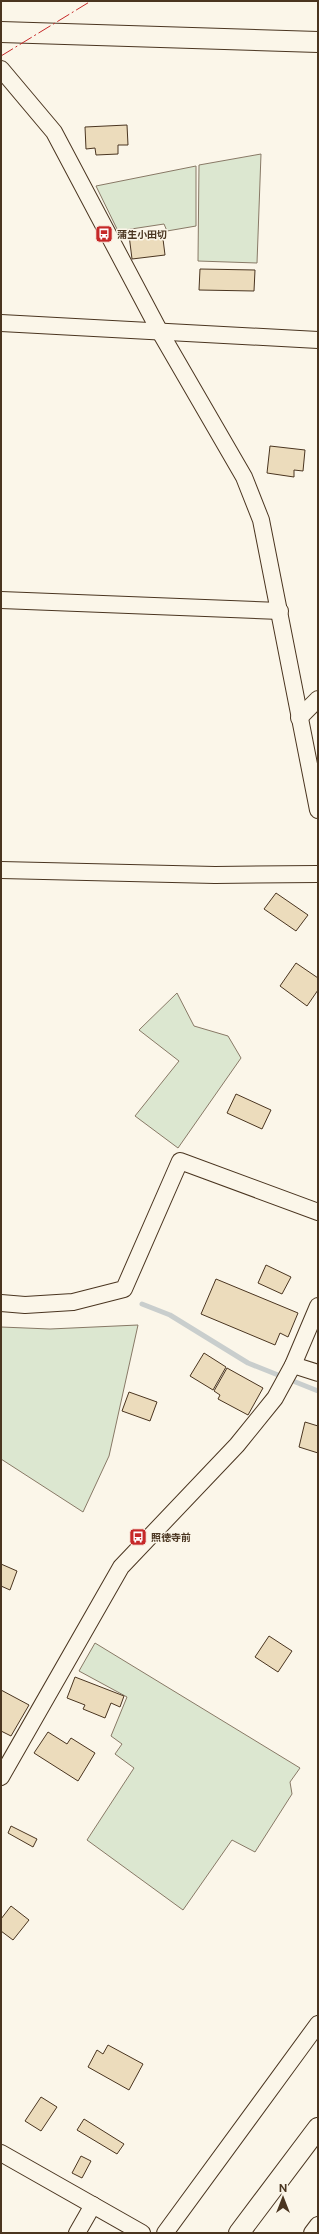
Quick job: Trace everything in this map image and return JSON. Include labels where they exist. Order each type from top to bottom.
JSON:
[{"type":"street","points":[[1,32],[318,42]]},
{"type":"street","points":[[1,69],[54,132],[160,332],[244,476],[261,520],[318,810]]},
{"type":"street","points":[[1,323],[318,340]]},
{"type":"street","points":[[1,600],[280,611]]},
{"type":"street","points":[[299,718],[318,699]]},
{"type":"street","points":[[1,870],[215,875],[318,874]]},
{"type":"street","points":[[1,1303],[25,1305],[73,1302],[124,1289],[180,1161],[318,1212]]},
{"type":"street","points":[[1,1777],[121,1567],[237,1445],[280,1391],[318,1306]]},
{"type":"street","points":[[291,1369],[318,1373]]},
{"type":"street","points":[[165,2233],[318,2024]]},
{"type":"street","points":[[240,2233],[318,2128]]},
{"type":"street","points":[[1,2153],[142,2233]]},
{"type":"street","points":[[77,2233],[93,2205]]},
{"type":"street","points":[[312,2233],[318,2225]]},
{"type":"green space","points":[[261,154],[257,263],[198,261],[199,165]]},
{"type":"green space","points":[[196,166],[196,226],[167,231],[164,224],[118,231],[96,186]]},
{"type":"green space","points":[[177,993],[194,1026],[228,1036],[241,1058],[178,1148],[135,1116],[179,1061],[139,1030]]},
{"type":"green space","points":[[138,1325],[109,1456],[83,1512],[1,1459],[1,1327],[50,1329]]},
{"type":"green space","points":[[95,1643],[300,1768],[290,1782],[292,1794],[255,1852],[232,1840],[183,1910],[87,1840],[134,1768],[115,1754],[122,1744],[111,1736],[127,1697],[79,1671]]},
{"type":"building","points":[[127,125],[128,145],[118,145],[118,154],[96,155],[95,148],[86,149],[85,127]]},
{"type":"building","points":[[162,231],[165,255],[132,259],[129,235]]},
{"type":"building","points":[[200,269],[255,270],[254,291],[199,290]]},
{"type":"building","points":[[270,446],[305,450],[303,471],[294,470],[294,477],[267,473]]},
{"type":"building","points":[[276,893],[308,915],[296,931],[264,909]]},
{"type":"building","points":[[296,963],[318,978],[318,990],[307,1006],[280,986]]},
{"type":"building","points":[[236,1094],[271,1110],[262,1129],[227,1113]]},
{"type":"building","points":[[266,1265],[291,1277],[282,1294],[258,1283]]},
{"type":"building","points":[[216,1279],[298,1313],[288,1337],[280,1333],[275,1345],[201,1314]]},
{"type":"building","points":[[204,1353],[226,1367],[213,1390],[190,1376]]},
{"type":"building","points":[[227,1368],[263,1388],[248,1415],[218,1399],[220,1395],[214,1391]]},
{"type":"building","points":[[129,1392],[157,1402],[150,1421],[122,1411]]},
{"type":"building","points":[[305,1422],[318,1426],[318,1453],[299,1447]]},
{"type":"building","points":[[1,1564],[17,1571],[10,1590],[1,1586]]},
{"type":"building","points":[[269,1636],[292,1651],[278,1672],[255,1657]]},
{"type":"building","points":[[75,1677],[124,1696],[120,1707],[111,1703],[105,1718],[83,1709],[85,1705],[67,1698]]},
{"type":"building","points":[[1,1690],[29,1705],[11,1736],[1,1731]]},
{"type":"building","points":[[48,1732],[67,1744],[71,1738],[95,1753],[78,1781],[34,1753]]},
{"type":"building","points":[[11,1826],[37,1839],[33,1847],[8,1833]]},
{"type":"building","points":[[11,1906],[29,1920],[13,1940],[1,1931],[1,1919]]},
{"type":"building","points":[[108,2045],[143,2064],[129,2090],[88,2067],[97,2050],[103,2054]]},
{"type":"building","points":[[41,2097],[57,2107],[41,2131],[25,2121]]},
{"type":"building","points":[[84,2119],[124,2144],[117,2154],[77,2130]]},
{"type":"building","points":[[81,2156],[91,2161],[82,2178],[72,2173]]},
{"type":"waterway","points":[[142,1304],[170,1315],[248,1363],[318,1391]]},
{"type":"power","points":[[1,56],[91,1]]},
{"type":"place","name":"蒲生小田切","points":[[104,234]]},
{"type":"place","name":"照徳寺前","points":[[138,1537]]}]
